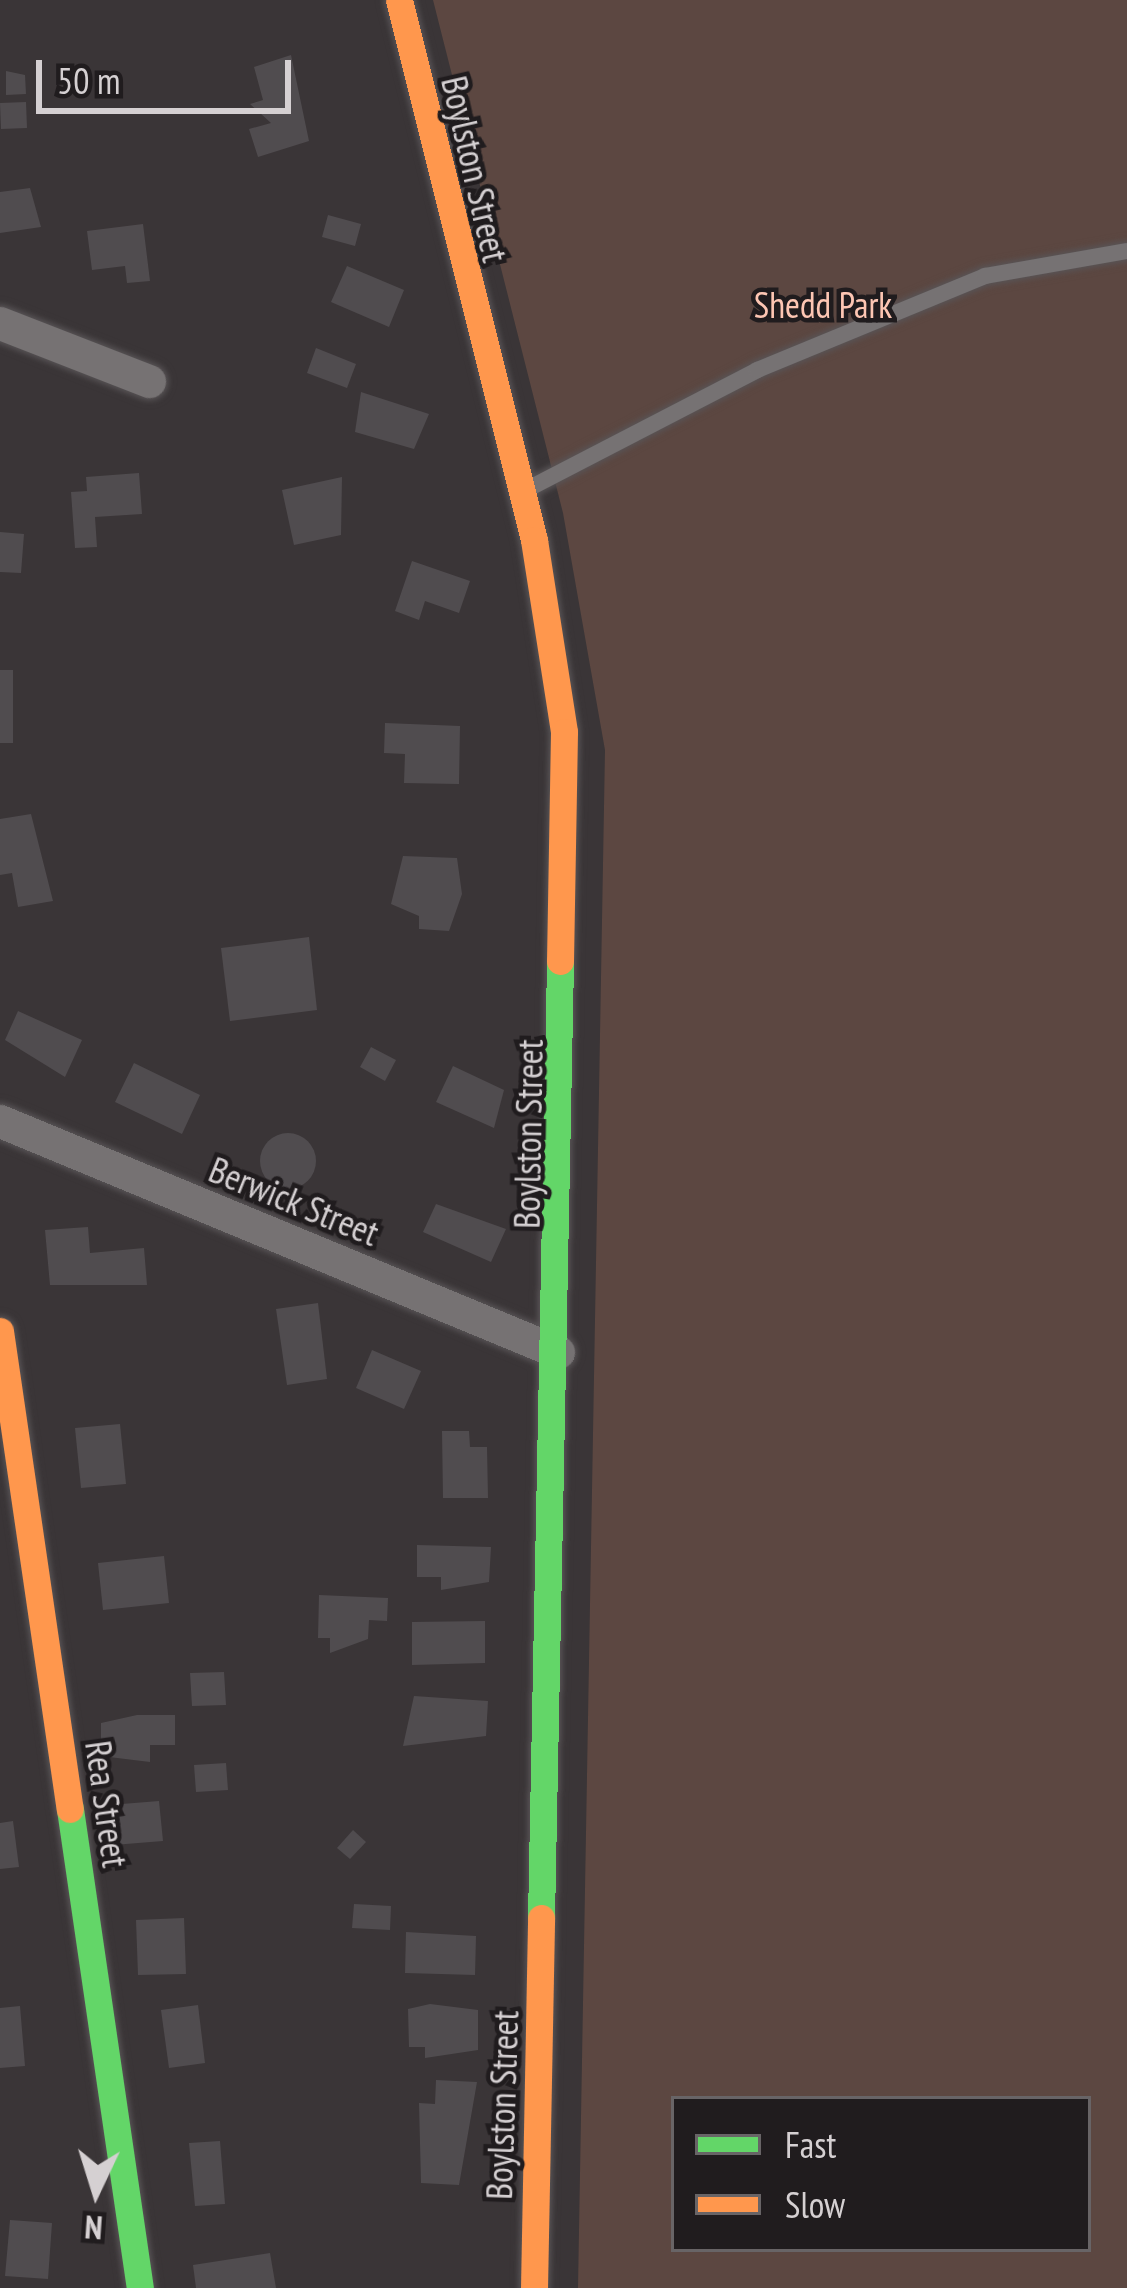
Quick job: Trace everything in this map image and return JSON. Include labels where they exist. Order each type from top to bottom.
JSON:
[{"type":"main road","name":"Boylston Street","points":[[399,0],[522,493],[564,732],[558,1352],[534,2288]]},
{"type":"main road","name":"Rea Street","points":[[0,1331],[140,2288]]},
{"type":"street","points":[[0,323],[149,381]]},
{"type":"street","name":"Berwick Street","points":[[0,1121],[558,1352]]},
{"type":"lane","points":[[522,493],[758,370],[985,276],[1127,251]]},
{"type":"green space","name":"Shedd Park","points":[[433,0],[1127,0],[1127,2288],[578,2288],[605,750],[563,513]]},
{"type":"building","points":[[291,55],[309,141],[258,157],[249,129],[271,123],[250,104],[263,100],[254,67]]},
{"type":"building","points":[[6,71],[25,75],[26,94],[6,95]]},
{"type":"building","points":[[26,102],[27,128],[1,129],[0,103]]},
{"type":"building","points":[[30,188],[41,227],[0,233],[0,192]]},
{"type":"building","points":[[328,215],[361,224],[355,246],[322,237]]},
{"type":"building","points":[[143,224],[150,281],[127,283],[125,266],[92,270],[87,231]]},
{"type":"building","points":[[347,266],[404,290],[389,327],[331,302]]},
{"type":"building","points":[[316,348],[356,364],[347,388],[307,373]]},
{"type":"building","points":[[361,392],[429,414],[414,449],[355,432]]},
{"type":"building","points":[[139,473],[142,514],[95,517],[97,547],[75,548],[71,492],[87,491],[86,477]]},
{"type":"building","points":[[342,477],[341,535],[294,545],[282,490]]},
{"type":"building","points":[[0,532],[24,534],[21,573],[0,572]]},
{"type":"building","points":[[412,561],[470,581],[459,613],[425,601],[419,620],[395,611]]},
{"type":"building","points":[[0,670],[13,670],[13,743],[0,743]]},
{"type":"building","points":[[385,723],[460,726],[459,784],[404,783],[405,754],[384,753]]},
{"type":"building","points":[[31,814],[53,901],[18,907],[12,873],[0,875],[0,819]]},
{"type":"building","points":[[403,856],[457,858],[462,894],[449,931],[419,929],[419,916],[391,904]]},
{"type":"building","points":[[309,937],[317,1010],[230,1021],[221,948]]},
{"type":"building","points":[[18,1011],[82,1040],[65,1077],[5,1040]]},
{"type":"building","points":[[371,1047],[396,1060],[385,1081],[360,1067]]},
{"type":"building","points":[[134,1063],[200,1095],[182,1134],[115,1102]]},
{"type":"building","points":[[453,1066],[504,1090],[494,1128],[436,1102]]},
{"type":"building","points":[[288,1133],[308,1141],[316,1161],[308,1181],[288,1189],[268,1181],[260,1161],[268,1141]]},
{"type":"building","points":[[436,1204],[506,1229],[491,1262],[423,1232]]},
{"type":"building","points":[[88,1227],[90,1253],[144,1248],[147,1285],[50,1285],[45,1230]]},
{"type":"building","points":[[318,1303],[327,1379],[287,1385],[276,1309]]},
{"type":"building","points":[[372,1350],[421,1371],[404,1409],[356,1388]]},
{"type":"building","points":[[120,1424],[126,1484],[81,1488],[75,1428]]},
{"type":"building","points":[[442,1431],[469,1431],[470,1447],[487,1447],[488,1498],[443,1498]]},
{"type":"building","points":[[417,1545],[491,1547],[489,1582],[441,1590],[441,1577],[417,1577]]},
{"type":"building","points":[[164,1556],[169,1603],[103,1610],[98,1563]]},
{"type":"building","points":[[319,1595],[388,1598],[387,1621],[369,1620],[368,1639],[330,1653],[330,1638],[318,1638]]},
{"type":"building","points":[[485,1621],[485,1663],[412,1665],[412,1622]]},
{"type":"building","points":[[224,1672],[226,1705],[192,1706],[190,1673]]},
{"type":"building","points":[[414,1696],[488,1701],[486,1736],[403,1746]]},
{"type":"building","points":[[137,1715],[175,1715],[175,1745],[150,1745],[150,1762],[101,1756],[101,1723]]},
{"type":"building","points":[[226,1763],[228,1790],[196,1792],[194,1765]]},
{"type":"building","points":[[159,1801],[163,1841],[101,1846],[97,1806]]},
{"type":"building","points":[[13,1821],[19,1867],[0,1869],[0,1823]]},
{"type":"building","points":[[353,1830],[366,1842],[350,1859],[337,1848]]},
{"type":"building","points":[[354,1904],[391,1906],[390,1930],[352,1928]]},
{"type":"building","points":[[184,1918],[186,1974],[138,1975],[136,1920]]},
{"type":"building","points":[[406,1932],[476,1936],[475,1975],[405,1973]]},
{"type":"building","points":[[430,2004],[478,2010],[478,2050],[425,2058],[425,2047],[409,2047],[408,2009]]},
{"type":"building","points":[[198,2005],[205,2063],[169,2068],[161,2010]]},
{"type":"building","points":[[20,2006],[25,2066],[0,2068],[0,2008]]},
{"type":"building","points":[[436,2080],[477,2082],[459,2185],[421,2183],[419,2103],[435,2104]]},
{"type":"building","points":[[220,2141],[225,2204],[195,2206],[189,2143]]},
{"type":"building","points":[[10,2220],[52,2223],[48,2279],[5,2276]]},
{"type":"building","points":[[270,2253],[276,2288],[196,2288],[193,2265]]},
{"type":"traffic: fast","points":[[541,1918],[560,961]]},
{"type":"traffic: fast","points":[[70,1809],[140,2288]]},
{"type":"traffic: slow","points":[[399,0],[534,540],[564,732],[560,961]]},
{"type":"traffic: slow","points":[[0,1331],[70,1809]]},
{"type":"traffic: slow","points":[[534,2288],[541,1918]]}]
